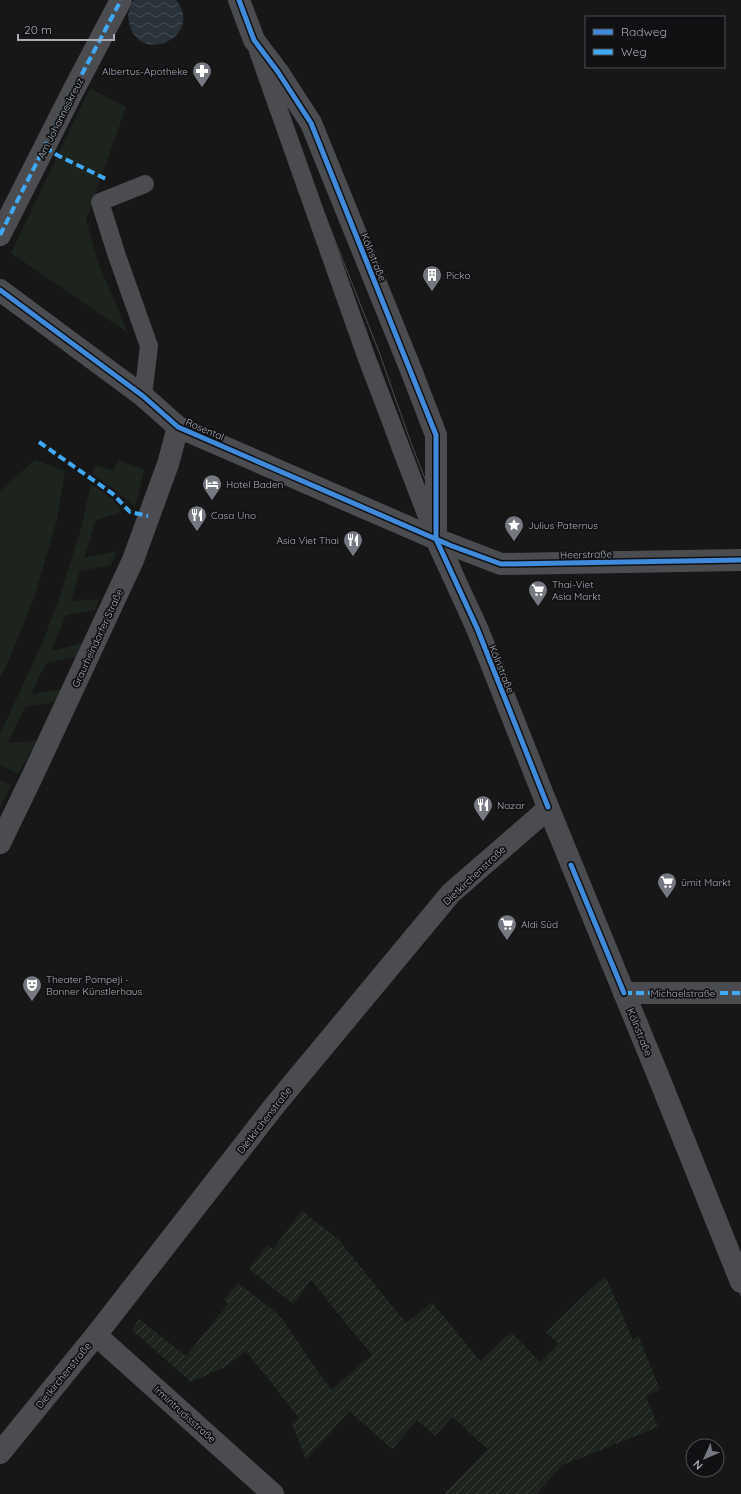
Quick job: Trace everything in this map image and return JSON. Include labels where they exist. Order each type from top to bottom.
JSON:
[{"type":"street","name":"Am Johanneskreuz","points":[[0,235],[121,0]]},
{"type":"street","name":"Kölnstraße","points":[[239,0],[254,40],[278,72],[311,123],[436,435],[436,539],[476,628],[741,1282]]},
{"type":"street","name":"Rosental","points":[[0,290],[143,396],[178,427],[436,539]]},
{"type":"street","name":"Graurheindorfer Straße","points":[[0,843],[32,779],[133,560],[168,464],[178,427]]},
{"type":"street","name":"Heerstraße","points":[[436,539],[501,564],[741,560]]},
{"type":"street","name":"Dietkirchenstraße","points":[[0,1453],[96,1335],[275,1105],[451,893],[542,814],[548,807]]},
{"type":"street","name":"Michaelstraße","points":[[624,993],[741,993]]},
{"type":"street","name":"Irmintrudisstraße","points":[[96,1335],[273,1494]]},
{"type":"lane","points":[[254,40],[366,356],[436,539]]},
{"type":"lane","points":[[143,396],[149,346],[117,256],[100,202],[146,184]]},
{"type":"shaded area","points":[[90,88],[126,107],[86,220],[98,262],[128,333],[11,253]]},
{"type":"shaded area","points":[[35,460],[65,471],[57,520],[34,598],[6,667],[0,677],[0,491]]},
{"type":"shaded area","points":[[118,460],[144,470],[135,507],[93,474],[95,465],[114,471]]},
{"type":"shaded area","points":[[91,484],[112,499],[122,512],[96,520],[84,558],[117,551],[111,565],[80,571],[71,601],[99,599],[95,610],[66,615],[51,651],[82,643],[76,657],[46,663],[31,694],[62,689],[54,702],[25,707],[8,743],[36,741],[18,774],[0,765],[0,734],[41,646],[58,602],[81,529]]},
{"type":"shaded area","points":[[0,780],[11,785],[0,807]]},
{"type":"shaded area","points":[[302,1211],[338,1239],[406,1323],[432,1302],[480,1361],[511,1332],[540,1362],[558,1344],[546,1332],[605,1276],[632,1339],[639,1337],[660,1390],[646,1396],[658,1427],[563,1465],[536,1494],[444,1494],[488,1449],[452,1417],[435,1436],[417,1420],[392,1449],[349,1411],[306,1460],[292,1424],[299,1418],[246,1351],[225,1367],[191,1382],[132,1330],[139,1319],[186,1356],[228,1304],[224,1300],[238,1283],[279,1315],[331,1390],[372,1355],[311,1280],[293,1304],[249,1269],[268,1245],[273,1249]]},
{"type":"water","points":[[134,0],[176,0],[183,13],[182,25],[177,35],[168,42],[156,45],[145,43],[135,36],[128,17],[132,2]]},
{"type":"tram line","points":[[232,0],[392,449],[425,534],[491,688],[681,1146],[741,1296]]},
{"type":"tram line","points":[[248,0],[305,164],[379,352],[411,443],[436,507],[635,993],[741,1258]]},
{"type":"marked path","points":[[0,235],[121,0]]},
{"type":"marked path","points":[[45,147],[57,155],[108,180]]},
{"type":"marked path","points":[[39,442],[113,494],[130,512],[148,516]]},
{"type":"marked path","points":[[624,993],[741,993]]},
{"type":"cycle path","points":[[239,0],[254,40],[278,72],[311,123],[436,435],[436,539],[477,628],[548,807]]},
{"type":"cycle path","points":[[0,290],[143,396],[178,427],[452,546],[501,564],[741,560]]},
{"type":"cycle path","points":[[571,865],[624,993]]},
{"type":"place","name":"Albertus-Apotheke","points":[[202,88]]},
{"type":"place","name":"Picko","points":[[432,292]]},
{"type":"place","name":"Hotel Baden","points":[[212,501]]},
{"type":"place","name":"Casa Uno","points":[[197,532]]},
{"type":"place","name":"Julius Paternus","points":[[514,542]]},
{"type":"place","name":"Asia Viet Thai","points":[[353,557]]},
{"type":"place","name":"Thai-Viet Asia Markt","points":[[538,607]]},
{"type":"place","name":"Nazar","points":[[483,822]]},
{"type":"place","name":"ümit Markt","points":[[667,899]]},
{"type":"place","name":"Aldi Süd","points":[[507,941]]},
{"type":"place","name":"Theater Pompeji - Bonner Künstlerhaus","points":[[32,1002]]}]
